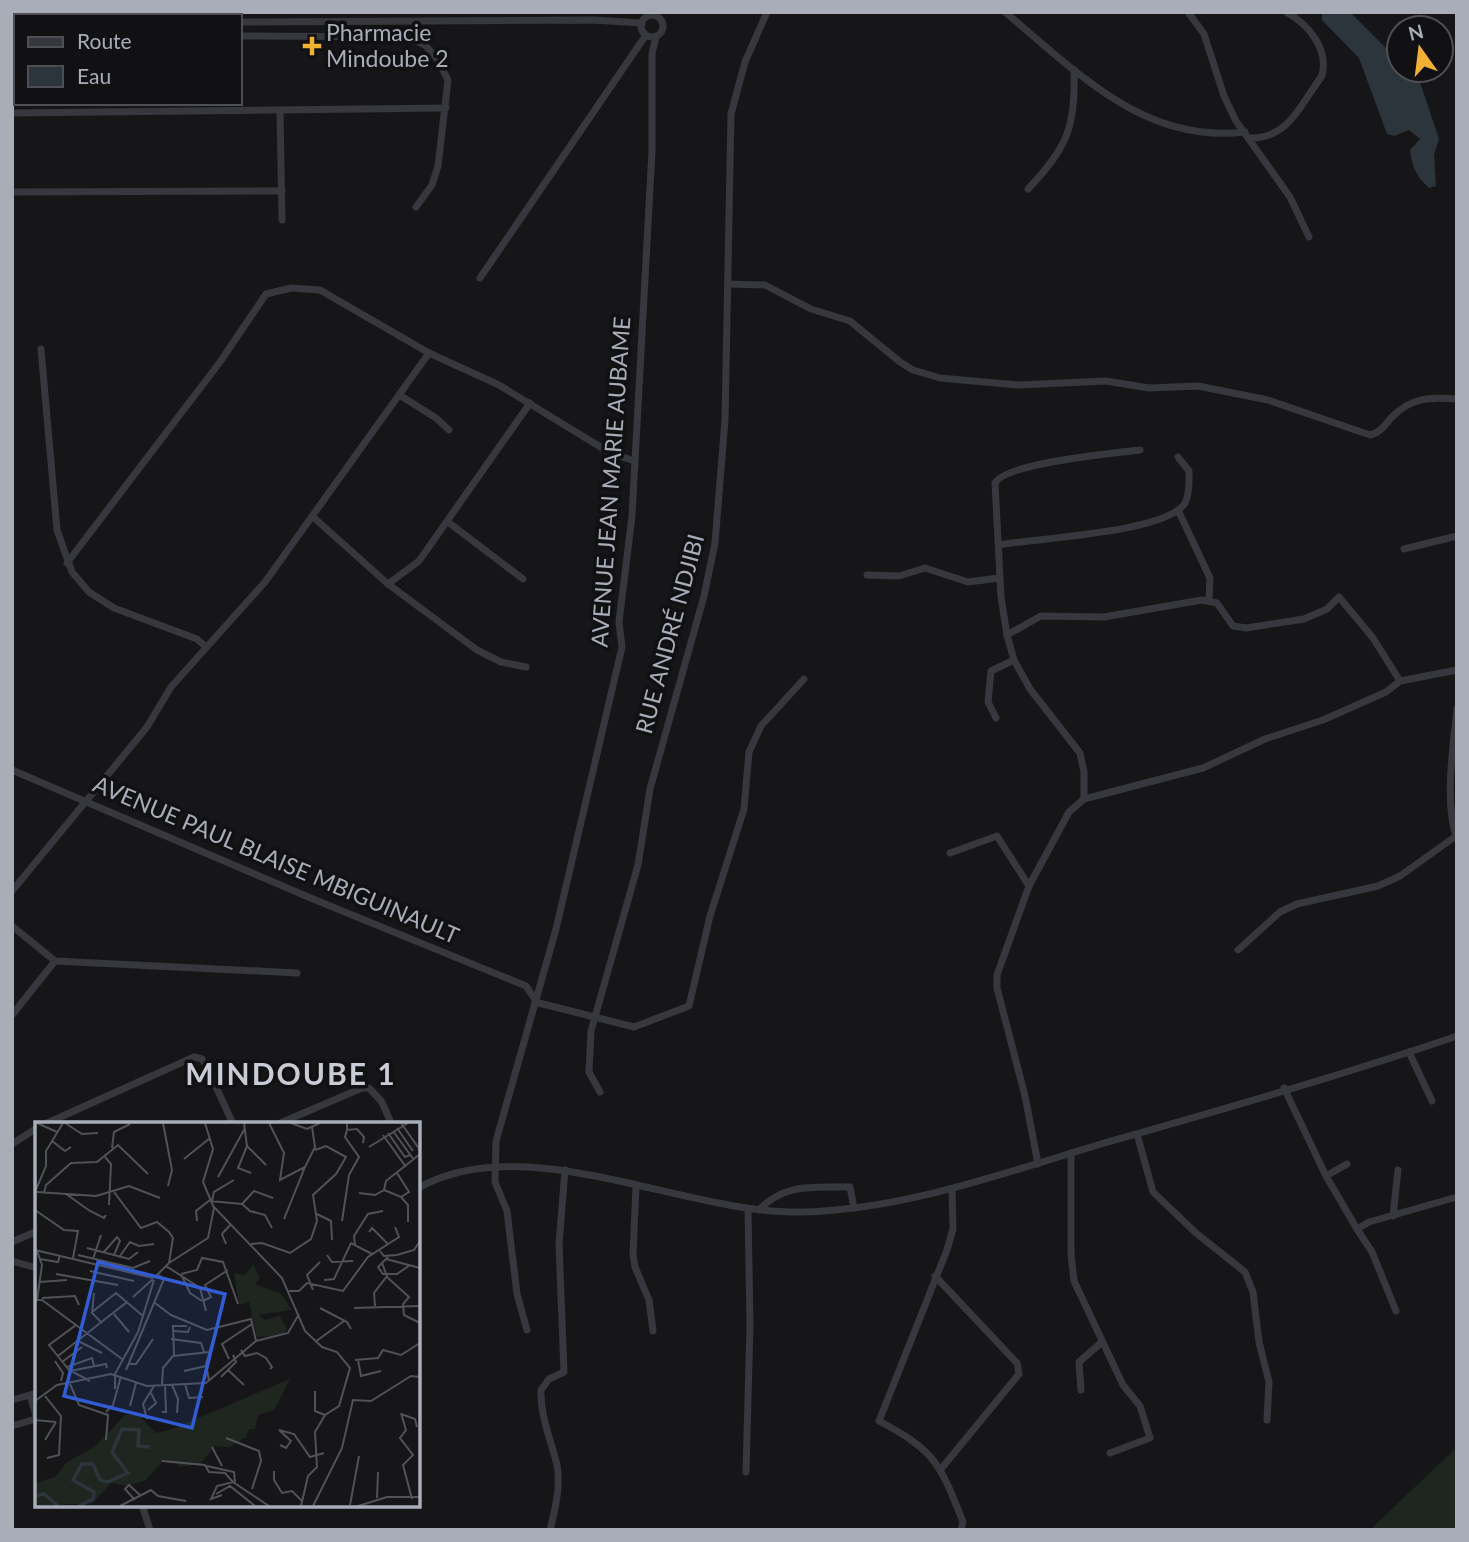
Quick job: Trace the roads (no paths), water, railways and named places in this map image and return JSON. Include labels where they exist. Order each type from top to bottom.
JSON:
[{"type":"street","name":"RUE ANDRÉ NDJIBI","points":[[600,1092],[590,1079],[587,1063],[591,1031],[597,1020],[638,865],[650,789],[673,696],[704,596],[715,543],[723,477],[731,114],[745,62],[767,12]]},
{"type":"street","points":[[1005,12],[1074,70],[1150,121],[1192,131],[1272,136],[1289,125],[1322,76],[1325,66],[1317,41],[1303,21],[1286,12]]},
{"type":"street","points":[[1188,12],[1203,34],[1224,96],[1290,197],[1310,237]]},
{"type":"street","points":[[642,23],[649,16],[658,14],[663,29],[656,37],[646,35]]},
{"type":"street","points":[[242,22],[642,23]]},
{"type":"street","points":[[642,23],[646,35]]},
{"type":"street","points":[[480,278],[646,35]]},
{"type":"street","points":[[242,36],[415,38],[425,45],[444,70],[447,80],[446,108],[435,178],[416,207]]},
{"type":"street","name":"AVENUE JEAN MARIE AUBAME","points":[[493,1167],[496,1140],[542,979],[622,647],[620,622],[626,586],[634,461],[652,151],[652,53],[656,37]]},
{"type":"street","points":[[1028,189],[1050,166],[1067,139],[1075,97],[1074,70]]},
{"type":"street","points":[[12,113],[446,108]]},
{"type":"street","points":[[280,111],[282,220]]},
{"type":"street","points":[[12,192],[282,191]]},
{"type":"street","points":[[728,284],[765,285],[811,309],[850,321],[900,362],[913,370],[940,378],[1019,385],[1110,381],[1149,388],[1198,386],[1268,400],[1370,435],[1380,432],[1400,409],[1419,400],[1440,397],[1457,399]]},
{"type":"street","points":[[67,563],[228,351],[266,294],[291,288],[320,290],[429,353],[530,403],[607,451],[634,461]]},
{"type":"street","points":[[41,349],[57,530],[67,563],[80,582],[100,601],[197,639],[206,647]]},
{"type":"street","points":[[12,891],[85,799],[147,727],[171,687],[265,582],[401,396],[429,353]]},
{"type":"street","points":[[401,396],[436,418],[449,430]]},
{"type":"street","points":[[388,584],[414,567],[530,403]]},
{"type":"street","points":[[1084,799],[1084,772],[1080,753],[1051,719],[1014,660],[1007,635],[999,578],[995,483],[1001,475],[1062,460],[1140,450]]},
{"type":"street","points":[[999,545],[1129,528],[1178,510],[1188,497],[1189,471],[1178,457]]},
{"type":"street","points":[[1178,510],[1210,578],[1209,600]]},
{"type":"street","points":[[312,516],[388,584],[489,657],[526,667]]},
{"type":"street","points":[[448,522],[523,579]]},
{"type":"street","points":[[1404,549],[1457,536]]},
{"type":"street","points":[[867,575],[899,576],[925,568],[968,582],[999,578]]},
{"type":"street","points":[[1007,635],[1041,615],[1104,617],[1209,600],[1217,603],[1233,626],[1239,629],[1310,617],[1327,609],[1339,597],[1373,638],[1400,681]]},
{"type":"street","points":[[996,718],[988,702],[991,671],[1014,660]]},
{"type":"street","points":[[1038,1164],[1025,1096],[997,988],[997,975],[1029,886],[1069,812],[1084,799],[1203,768],[1265,739],[1323,720],[1386,692],[1400,681],[1457,670]]},
{"type":"street","points":[[542,979],[526,986],[535,1002],[597,1020],[640,1026],[689,1006],[710,916],[744,808],[749,752],[761,726],[804,679]]},
{"type":"street","points":[[1238,950],[1280,912],[1297,904],[1378,886],[1400,876],[1456,838],[1451,815],[1457,709]]},
{"type":"street","name":"AVENUE PAUL BLAISE MBIGUINAULT","points":[[12,770],[85,799],[313,899],[526,986]]},
{"type":"street","points":[[950,853],[997,836],[1029,886]]},
{"type":"street","points":[[12,926],[55,961],[297,973]]},
{"type":"street","points":[[12,1015],[55,961]]},
{"type":"street","points":[[420,1187],[444,1176],[493,1167],[565,1170],[748,1209],[801,1212],[854,1208],[952,1189],[1457,1036]]},
{"type":"street","points":[[1409,1052],[1432,1101]]},
{"type":"street","points":[[49,1122],[194,1057],[202,1059],[207,1067],[232,1122]]},
{"type":"street","points":[[283,1122],[362,1088],[369,1088],[377,1094],[391,1122]]},
{"type":"street","points":[[1284,1088],[1326,1176],[1372,1252],[1396,1311]]},
{"type":"street","points":[[12,1144],[35,1129]]},
{"type":"street","points":[[1137,1134],[1153,1192],[1196,1233],[1245,1272],[1253,1292],[1269,1382],[1267,1420]]},
{"type":"street","points":[[1071,1153],[1071,1254],[1074,1281],[1124,1385],[1140,1406],[1150,1438],[1110,1453]]},
{"type":"street","points":[[1326,1176],[1347,1164]]},
{"type":"street","points":[[493,1167],[497,1190],[507,1211],[517,1294],[527,1330]]},
{"type":"street","points":[[550,1530],[556,1505],[557,1468],[543,1417],[541,1390],[549,1379],[564,1372],[559,1244],[565,1170]]},
{"type":"street","points":[[1393,1216],[1398,1170]]},
{"type":"street","points":[[636,1187],[633,1255],[635,1267],[649,1300],[653,1331]]},
{"type":"street","points":[[759,1210],[772,1196],[783,1191],[850,1187],[854,1208]]},
{"type":"street","points":[[952,1189],[953,1229],[879,1421],[921,1446],[942,1469],[963,1521],[961,1530]]},
{"type":"street","points":[[1357,1229],[1369,1222],[1457,1197]]},
{"type":"street","points":[[746,1472],[750,1325],[748,1209]]},
{"type":"street","points":[[12,1242],[35,1232]]},
{"type":"street","points":[[12,1261],[35,1267]]},
{"type":"street","points":[[935,1276],[1017,1363],[1019,1374],[942,1469]]},
{"type":"street","points":[[1081,1390],[1079,1362],[1102,1342]]},
{"type":"street","points":[[12,1400],[33,1394]]},
{"type":"street","points":[[12,1426],[35,1419]]},
{"type":"street","points":[[143,1507],[150,1530]]},
{"type":"water","points":[[1322,12],[1350,12],[1385,47],[1385,84],[1421,84],[1439,139],[1434,155],[1436,186],[1429,188],[1413,166],[1410,150],[1420,139],[1409,130],[1394,136],[1387,134],[1359,58],[1322,20]]},
{"type":"place","name":"Pharmacie Mindoube 2","points":[[312,46]]},
{"type":"district","name":"MINDOUBE 1","points":[[291,1075]]}]
